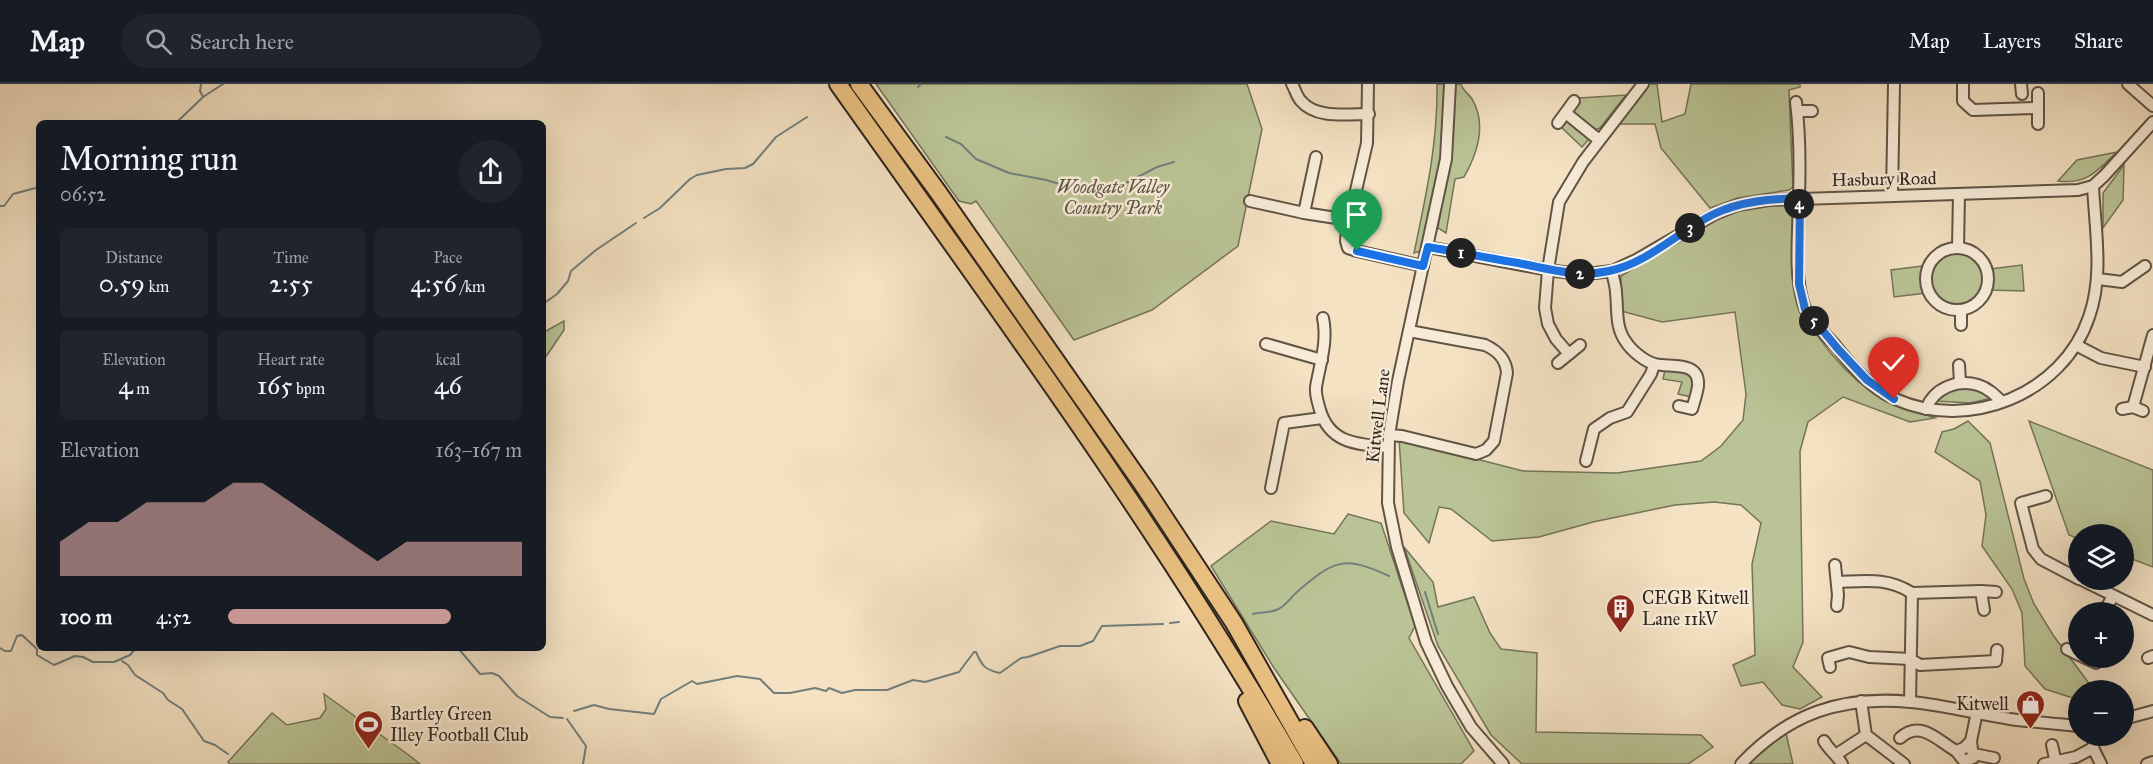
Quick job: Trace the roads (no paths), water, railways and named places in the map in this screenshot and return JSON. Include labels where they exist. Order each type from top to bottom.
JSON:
[{"type":"highway","points":[[838,84],[1109,467],[1181,577],[1295,764]]},
{"type":"highway","points":[[859,84],[938,192],[1145,488],[1329,764]]},
{"type":"highway","points":[[1181,577],[1280,764]]},
{"type":"highway","points":[[1234,623],[1314,764]]},
{"type":"street","points":[[1292,84],[1301,101],[1312,109],[1326,114],[1369,114]]},
{"type":"street","points":[[1368,84],[1367,143],[1349,220],[1346,241],[1348,248],[1423,266]]},
{"type":"street","name":"Kitwell Lane","points":[[1450,84],[1446,159],[1388,441],[1388,503],[1397,547],[1426,642],[1447,686],[1471,727],[1502,763]]},
{"type":"street","points":[[1569,354],[1556,339],[1548,324],[1545,308],[1548,270],[1559,202],[1571,180],[1599,140],[1643,84]]},
{"type":"street","points":[[1892,196],[1894,84]]},
{"type":"street","points":[[1963,84],[1963,101],[1973,110],[2037,108]]},
{"type":"street","points":[[2128,84],[2153,106]]},
{"type":"street","points":[[2038,93],[2038,124]]},
{"type":"street","points":[[1558,123],[1567,114],[1574,101]]},
{"type":"street","points":[[1812,111],[1797,107],[1800,198],[1799,284],[1805,309],[1867,380],[1894,399],[1926,409],[1958,411],[1982,409],[2024,393],[2048,378],[2069,356],[2089,318],[2098,279],[2093,186],[2153,122]]},
{"type":"street","points":[[1567,114],[1599,140]]},
{"type":"street","points":[[1304,213],[1316,157]]},
{"type":"street","name":"Hasbury Road","points":[[1428,247],[1548,270],[1579,274],[1612,271],[1660,248],[1715,214],[1738,205],[1800,198],[2078,190],[2093,186]]},
{"type":"street","points":[[1958,248],[1959,194]]},
{"type":"street","points":[[1250,201],[1349,220]]},
{"type":"street","points":[[1958,248],[1977,255],[1987,273],[1988,283],[1979,301],[1961,310],[1941,306],[1933,299],[1926,281],[1927,270],[1932,261],[1939,254],[1958,248]]},
{"type":"street","points":[[2098,279],[2122,282],[2145,266]]},
{"type":"street","points":[[1612,271],[1616,312],[1620,332],[1626,344],[1654,364],[1686,367],[1693,371],[1698,385],[1692,409],[1679,406]]},
{"type":"street","points":[[1961,310],[1961,325]]},
{"type":"street","points":[[1323,318],[1326,333],[1315,390],[1322,418],[1332,432],[1346,441],[1388,441],[1402,436],[1476,454],[1486,450],[1494,441],[1507,373],[1501,356],[1494,349],[1485,345],[1409,331]]},
{"type":"street","points":[[2133,409],[2153,335]]},
{"type":"street","points":[[1266,344],[1322,360]]},
{"type":"street","points":[[1558,363],[1580,345]]},
{"type":"street","points":[[2076,345],[2101,358],[2145,367]]},
{"type":"street","points":[[1586,461],[1594,429],[1610,418],[1627,412],[1651,374],[1654,364]]},
{"type":"street","points":[[1959,365],[1960,383]]},
{"type":"street","points":[[1926,409],[1930,397],[1949,386],[1960,383],[1978,385],[1990,391],[2002,402]]},
{"type":"street","points":[[1271,488],[1284,423],[1322,418]]},
{"type":"street","points":[[2046,496],[2020,503],[2033,549],[2041,559],[2068,573]]},
{"type":"street","points":[[1835,566],[1838,582],[1837,606]]},
{"type":"street","points":[[1838,582],[1876,580],[1899,585],[1912,593],[1996,592]]},
{"type":"street","points":[[2101,590],[2153,615]]},
{"type":"street","points":[[1981,591],[1984,610]]},
{"type":"street","points":[[1910,702],[1912,593]]},
{"type":"street","points":[[2110,602],[2113,596]]},
{"type":"street","points":[[1827,646],[1829,663],[1849,652],[1869,657],[1910,659],[1920,665],[1996,661],[1997,650]]},
{"type":"street","points":[[1861,701],[1866,735],[1904,764]]},
{"type":"street","points":[[1741,764],[1764,741],[1786,725],[1830,707],[1861,701],[1910,702],[2023,721],[2068,725]]},
{"type":"street","points":[[2134,716],[2153,711]]},
{"type":"street","points":[[1900,738],[1911,731],[1932,733],[1956,751],[1964,761],[1970,761],[1974,754],[1971,741],[1977,712]]},
{"type":"street","points":[[1824,741],[1839,759],[1866,735]]},
{"type":"street","points":[[1956,751],[1964,748],[1971,741]]},
{"type":"street","points":[[2052,746],[2050,764],[2076,757],[2093,748],[2102,764]]},
{"type":"street","points":[[1974,754],[1994,758]]},
{"type":"street","points":[[2147,764],[2153,762]]},
{"type":"waterway","points":[[179,120],[203,97],[200,91],[201,84]]},
{"type":"waterway","points":[[203,97],[223,84]]},
{"type":"waterway","points":[[918,87],[921,84]]},
{"type":"waterway","points":[[644,218],[660,208],[697,175],[745,168],[753,164],[776,137],[807,117]]},
{"type":"waterway","points":[[946,137],[961,144],[976,159],[1009,173],[1076,189],[1101,192],[1122,185],[1157,167],[1174,162]]},
{"type":"waterway","points":[[0,206],[4,206],[13,194],[36,188]]},
{"type":"waterway","points":[[546,302],[557,294],[568,281],[571,271],[596,250],[636,223]]},
{"type":"waterway","points":[[1253,614],[1279,609],[1321,573],[1340,564],[1361,565],[1389,576]]},
{"type":"waterway","points":[[1425,592],[1438,634]]},
{"type":"waterway","points":[[1170,623],[1179,622]]},
{"type":"waterway","points":[[574,711],[594,705],[654,714],[661,699],[692,681],[697,684],[737,676],[760,679],[774,693],[790,693],[815,688],[826,691],[829,688],[842,693],[855,690],[887,690],[913,680],[925,682],[959,672],[974,652],[985,667],[1000,673],[1021,658],[1060,646],[1080,646],[1093,641],[1102,626],[1163,624]]},
{"type":"waterway","points":[[0,648],[11,651],[17,636],[22,635],[36,648]]},
{"type":"waterway","points":[[37,651],[37,655],[54,665],[75,656],[93,662],[114,662],[133,651]]},
{"type":"waterway","points":[[461,651],[480,674],[492,673],[499,676],[517,696],[550,717],[563,718]]},
{"type":"waterway","points":[[122,661],[135,675],[163,693],[168,700],[182,709],[204,741],[228,754]]},
{"type":"waterway","points":[[567,719],[586,746],[583,764]]},
{"type":"place","name":"CEGB Kitwell Lane 11kV","points":[[1621,634]]},
{"type":"place","name":"Kitwell","points":[[2030,730]]},
{"type":"place","name":"Bartley Green Illey Football Club","points":[[369,750]]},
{"type":"park label","name":"Woodgate Valley Country Park","points":[[1113,197]]}]
